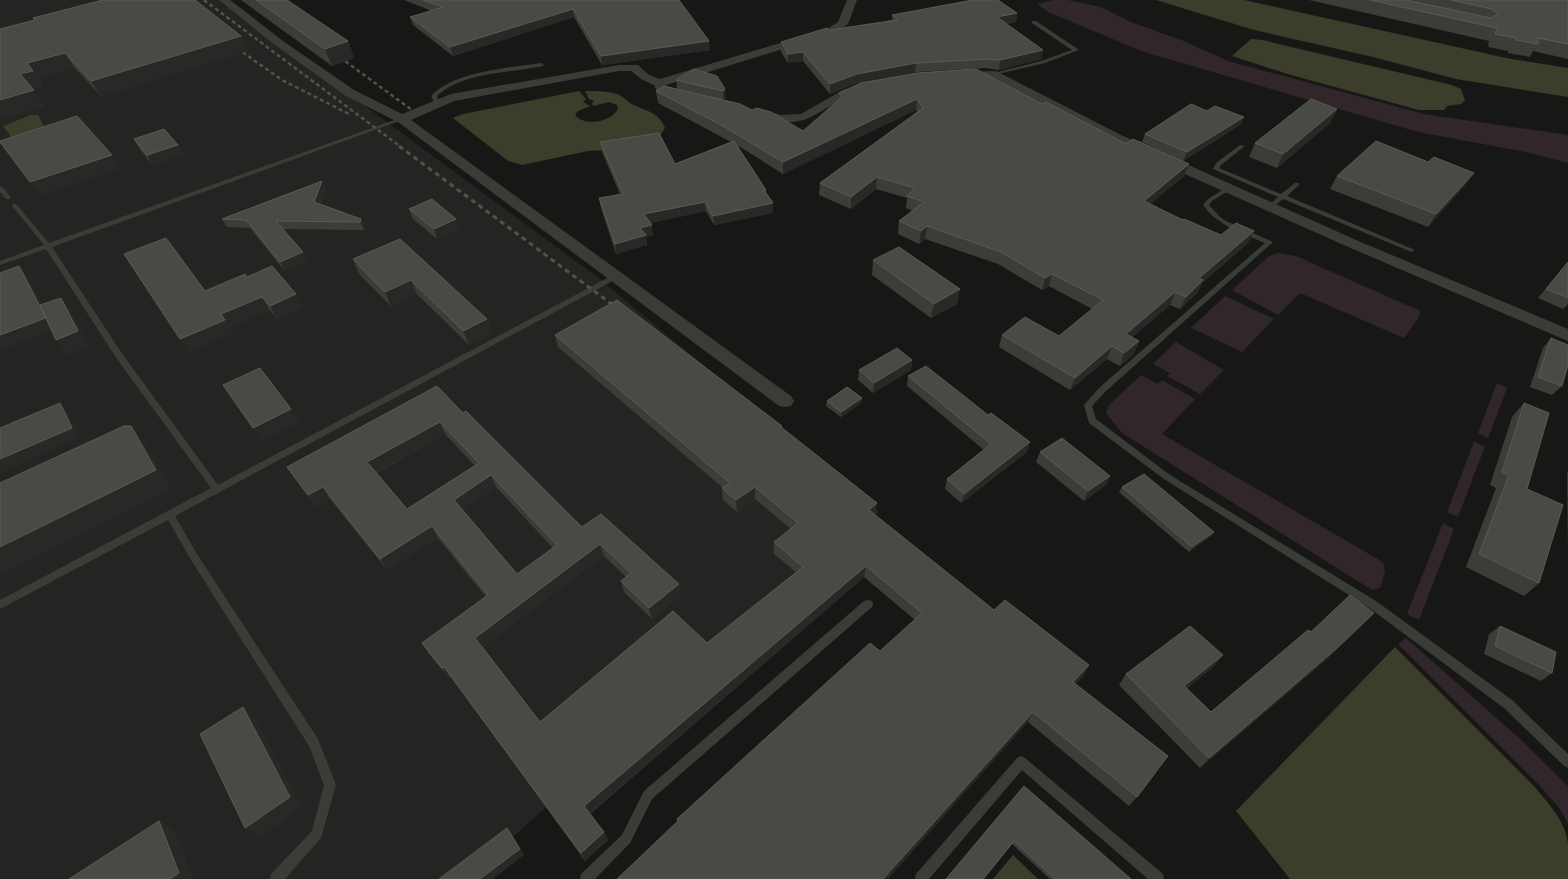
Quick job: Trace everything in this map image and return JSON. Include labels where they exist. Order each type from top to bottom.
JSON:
[{"type":"street","points":[[224,0],[279,43],[350,93],[402,120],[519,203],[785,401]]},
{"type":"street","points":[[402,120],[451,98],[619,68],[634,67],[644,77],[659,83],[831,31],[843,24],[852,0]]},
{"type":"street","points":[[942,76],[996,74],[1062,111],[1116,138],[1270,207],[1568,335]]},
{"type":"street","points":[[659,83],[662,91],[699,100]]},
{"type":"street","points":[[752,112],[787,121],[801,119],[815,113],[837,97],[857,89],[873,86]]},
{"type":"lane","points":[[996,74],[1043,62],[1076,50],[1034,22]]},
{"type":"lane","points":[[438,105],[434,96],[438,90],[446,86],[491,74],[541,65]]},
{"type":"lane","points":[[0,263],[402,120]]},
{"type":"lane","points":[[1242,146],[1218,164],[1216,169],[1411,250]]},
{"type":"lane","points":[[1270,207],[1297,184]]},
{"type":"lane","points":[[0,188],[8,198]]},
{"type":"lane","points":[[1229,188],[1210,200],[1206,205],[1210,212],[1229,224],[1270,242],[1102,390],[1088,405],[1092,421],[1167,477],[1372,604],[1508,704],[1568,762]]},
{"type":"lane","points":[[14,205],[48,246],[120,357],[217,490]]},
{"type":"lane","points":[[0,605],[616,277]]},
{"type":"lane","points":[[170,515],[194,557],[314,743],[330,785],[317,834],[276,879]]},
{"type":"lane","points":[[586,879],[626,839],[648,795],[868,604]]},
{"type":"lane","points":[[921,879],[1021,762],[1158,879]]},
{"type":"shaded area","points":[[0,0],[221,0],[600,279],[879,512],[465,879],[0,879]]},
{"type":"shaded area","points":[[1053,0],[1068,0],[1101,7],[1131,22],[1184,41],[1228,61],[1424,114],[1568,135],[1568,163],[1526,152],[1418,132],[1144,52],[1048,12],[1037,4]]},
{"type":"shaded area","points":[[1156,0],[1244,0],[1511,59],[1568,68],[1568,97],[1456,79],[1373,57],[1254,30]]},
{"type":"shaded area","points":[[1251,39],[1452,85],[1461,89],[1465,100],[1461,104],[1447,106],[1444,110],[1419,110],[1291,75],[1232,56]]},
{"type":"shaded area","points":[[579,91],[586,99],[583,102],[590,106],[578,111],[575,115],[579,119],[591,122],[604,120],[615,113],[618,109],[617,105],[609,102],[593,106],[592,103],[594,101],[589,99],[585,91],[605,92],[619,95],[630,103],[651,112],[659,118],[665,128],[659,137],[610,150],[588,151],[522,165],[508,161],[453,118],[463,114]]},
{"type":"shaded area","points":[[31,115],[38,115],[44,126],[41,129],[11,137],[3,126]]},
{"type":"shaded area","points":[[1277,253],[1296,256],[1420,311],[1419,317],[1404,338],[1300,293],[1278,315],[1232,290],[1269,256]]},
{"type":"shaded area","points":[[1225,296],[1274,319],[1242,352],[1191,328]]},
{"type":"shaded area","points":[[1176,342],[1224,370],[1200,394],[1167,376],[1170,373],[1153,364]]},
{"type":"shaded area","points":[[1141,375],[1158,384],[1162,380],[1195,399],[1162,434],[1383,562],[1385,572],[1380,588],[1372,590],[1122,433],[1106,413],[1109,405]]},
{"type":"shaded area","points":[[1497,383],[1507,388],[1488,438],[1478,433]]},
{"type":"shaded area","points":[[1474,442],[1485,446],[1458,517],[1447,512]]},
{"type":"shaded area","points":[[1443,523],[1454,529],[1419,620],[1407,614]]},
{"type":"shaded area","points":[[1406,638],[1519,738],[1568,786],[1568,823],[1559,808],[1541,787],[1398,644]]},
{"type":"shaded area","points":[[1395,647],[1533,785],[1550,805],[1564,827],[1568,844],[1568,879],[1290,879],[1236,811]]},
{"type":"shaded area","points":[[1013,855],[1038,879],[993,879]]},
{"type":"building","points":[[103,0],[195,0],[241,36],[91,81],[65,53],[27,63],[33,71],[20,74],[34,90],[0,100],[0,29],[35,20],[33,18]]},
{"type":"building","points":[[256,0],[287,0],[348,41],[325,49]]},
{"type":"building","points":[[423,0],[679,0],[709,41],[601,56],[573,9],[450,47],[410,17],[443,7]]},
{"type":"building","points":[[973,0],[998,0],[1017,13],[997,17],[1043,50],[1000,60],[916,63],[857,74],[830,84],[803,52],[788,54],[781,42],[827,28],[829,30],[898,20],[892,15]]},
{"type":"building","points":[[1370,0],[1406,0],[1491,18],[1498,14],[1492,9],[1451,0],[1568,0],[1568,44],[1538,38],[1538,44],[1516,40],[1516,38],[1495,34],[1497,28]]},
{"type":"building","points":[[694,69],[717,76],[725,89],[723,91],[676,80]]},
{"type":"building","points":[[976,69],[1042,104],[1046,102],[1126,144],[1133,139],[1189,164],[1144,201],[1183,220],[1221,235],[1236,223],[1254,231],[1199,278],[1203,280],[1186,297],[1175,292],[1126,334],[1139,341],[1124,353],[1112,346],[1075,378],[1002,335],[1025,317],[1059,336],[1103,300],[1052,274],[1045,278],[1001,252],[927,226],[921,231],[899,221],[924,202],[907,196],[915,188],[877,177],[851,197],[820,183],[923,108],[917,99],[783,162],[723,126],[656,91],[664,86],[740,104],[752,110],[757,108],[771,112],[803,131],[842,97],[839,93],[861,83],[917,73]]},
{"type":"building","points":[[1311,99],[1337,109],[1283,154],[1255,143]]},
{"type":"building","points":[[1191,104],[1207,111],[1215,106],[1244,117],[1187,152],[1145,134]]},
{"type":"building","points":[[77,116],[112,155],[30,182],[0,142],[0,141]]},
{"type":"building","points":[[164,129],[178,145],[147,155],[134,139]]},
{"type":"building","points":[[659,133],[675,164],[734,141],[773,203],[713,216],[705,202],[644,214],[652,225],[640,228],[646,235],[615,244],[599,198],[623,194],[600,142]]},
{"type":"building","points":[[1376,141],[1428,162],[1434,157],[1474,173],[1436,214],[1337,176]]},
{"type":"building","points":[[322,181],[314,202],[361,219],[360,222],[276,221],[303,252],[280,262],[246,220],[222,219]]},
{"type":"building","points":[[432,199],[456,219],[434,229],[409,209]]},
{"type":"building","points":[[166,238],[205,291],[245,274],[247,277],[272,266],[296,294],[270,306],[262,297],[221,314],[225,320],[180,339],[124,254]]},
{"type":"building","points":[[400,239],[487,319],[463,331],[411,280],[385,292],[353,259]]},
{"type":"building","points":[[899,247],[960,289],[934,304],[873,260]]},
{"type":"building","points":[[1568,262],[1568,298],[1546,289]]},
{"type":"building","points":[[19,266],[46,318],[0,335],[0,273]]},
{"type":"building","points":[[61,298],[78,331],[56,340],[40,305]]},
{"type":"building","points":[[617,300],[782,426],[877,503],[869,510],[994,610],[1005,600],[1089,665],[1073,682],[1168,756],[1137,797],[1033,712],[883,879],[617,879],[678,821],[677,819],[870,643],[880,651],[922,613],[866,566],[584,806],[604,832],[581,853],[444,667],[442,668],[422,643],[488,595],[432,526],[380,559],[323,487],[308,495],[287,467],[437,386],[463,413],[466,411],[582,527],[601,514],[679,584],[649,608],[621,581],[631,573],[600,544],[475,638],[540,722],[673,611],[707,643],[803,567],[774,542],[798,523],[755,487],[736,500],[722,488],[730,483],[555,335]],"holes":[[[440,422],[479,463],[407,509],[367,462]],[[491,475],[557,545],[517,574],[454,500]]]},
{"type":"building","points":[[1551,338],[1568,345],[1568,365],[1562,386],[1538,377]]},
{"type":"building","points":[[897,348],[912,360],[874,383],[859,370]]},
{"type":"building","points":[[926,366],[988,415],[991,413],[1030,442],[964,494],[947,479],[991,444],[908,376]]},
{"type":"building","points":[[260,368],[291,409],[253,428],[223,385]]},
{"type":"building","points":[[847,387],[862,398],[841,412],[827,401]]},
{"type":"building","points":[[60,403],[72,428],[0,459],[0,428]]},
{"type":"building","points":[[1524,403],[1549,413],[1527,489],[1563,505],[1539,583],[1479,554],[1509,475],[1502,472]]},
{"type":"building","points":[[124,426],[131,426],[156,470],[0,547],[0,483]]},
{"type":"building","points":[[1062,438],[1110,476],[1088,491],[1040,452]]},
{"type":"building","points":[[1144,474],[1214,532],[1192,547],[1122,487]]},
{"type":"building","points":[[1350,595],[1374,613],[1337,648],[1209,758],[1126,674],[1190,626],[1223,655],[1184,686],[1211,712],[1308,630],[1311,632]]},
{"type":"building","points":[[1500,626],[1556,652],[1552,673],[1495,646]]},
{"type":"building","points":[[243,707],[290,797],[245,828],[200,734]]},
{"type":"building","points":[[1024,786],[1131,879],[1055,879],[1014,841],[983,879],[946,879]]},
{"type":"building","points":[[159,821],[179,873],[170,879],[69,879]]},
{"type":"building","points":[[507,828],[520,849],[480,879],[439,879]]},
{"type":"railway","points":[[204,0],[401,147]]},
{"type":"railway","points":[[231,44],[282,80],[349,114]]},
{"type":"railway","points":[[334,53],[412,110]]},
{"type":"railway","points":[[399,146],[621,311]]}]
